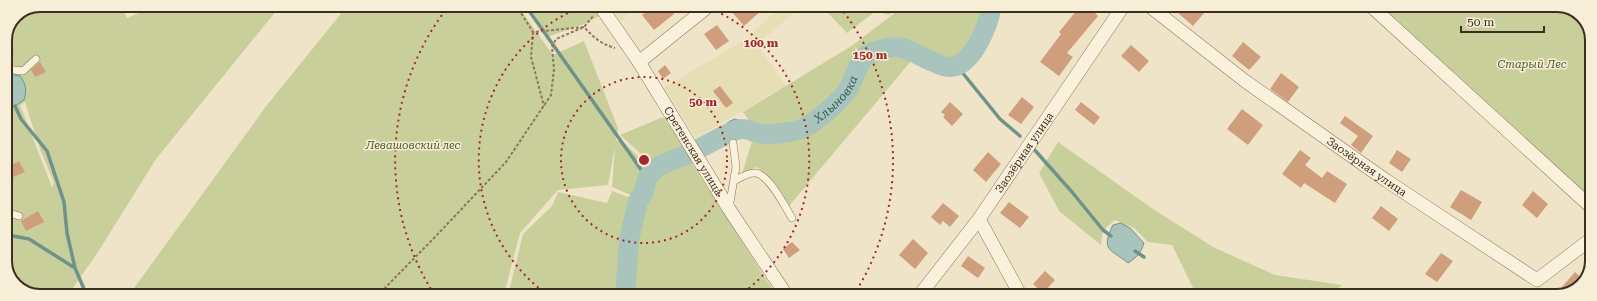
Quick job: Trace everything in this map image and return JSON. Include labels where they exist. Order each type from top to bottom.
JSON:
[{"type":"street","name":"Сретенская улица","points":[[604,12],[636,57],[729,209],[782,289]]},
{"type":"street","points":[[636,57],[700,12]]},
{"type":"street","name":"Заозёрная улица","points":[[924,289],[979,219],[1119,12]]},
{"type":"street","name":"Заозёрная улица","points":[[1156,12],[1251,85],[1387,180],[1537,280],[1585,244]]},
{"type":"street","points":[[1378,12],[1585,201]]},
{"type":"street","points":[[979,219],[1017,289]]},
{"type":"lane","points":[[12,70],[23,71],[36,59]]},
{"type":"lane","points":[[729,209],[736,167],[732,143]]},
{"type":"lane","points":[[734,181],[747,174],[756,172],[765,176],[792,218]]},
{"type":"lane","points":[[12,214],[19,216]]},
{"type":"path","points":[[520,12],[533,32],[530,57],[544,106]]},
{"type":"path","points":[[384,289],[435,238],[506,162],[551,95],[554,69],[552,47],[556,39],[584,27],[597,12]]},
{"type":"path","points":[[533,32],[584,27]]},
{"type":"path","points":[[584,27],[594,38],[607,46],[636,57]]},
{"type":"shaded area","points":[[615,12],[630,12],[621,22]]},
{"type":"shaded area","points":[[775,12],[796,12],[758,43],[752,35],[754,31]]},
{"type":"shaded area","points":[[751,36],[786,86],[696,138],[664,88]]},
{"type":"green space","points":[[40,12],[124,12],[127,18],[141,12],[275,12],[156,159],[98,252],[72,289],[36,289],[27,286],[19,280],[14,272],[12,263],[12,40],[14,29],[17,24],[29,14]],"holes":[[[25,102],[40,149],[54,183],[52,187],[20,105]]]},
{"type":"green space","name":"Левашовский лес","points":[[342,12],[522,12],[553,55],[584,41],[618,128],[616,140],[624,143],[646,164],[647,178],[635,197],[612,187],[615,147],[608,185],[558,190],[520,233],[505,289],[133,289],[267,105]]},
{"type":"green space","points":[[533,12],[596,12],[599,16],[584,24],[547,37]]},
{"type":"green space","points":[[827,12],[875,12],[847,33]]},
{"type":"green space","points":[[879,12],[893,12],[889,15]]},
{"type":"green space","points":[[896,12],[996,12],[969,51],[953,63],[897,39],[862,54],[854,46],[858,55],[849,81],[838,97],[806,122],[791,129],[755,130],[743,112],[853,45]]},
{"type":"green space","name":"Старый Лес","points":[[1388,12],[1561,12],[1570,15],[1577,20],[1582,27],[1585,38],[1584,193]]},
{"type":"green space","points":[[902,53],[912,60],[789,206],[768,176],[757,167],[742,174],[752,141],[807,131],[851,93],[865,62]]},
{"type":"green space","points":[[663,117],[688,152],[651,163],[620,135]]},
{"type":"green space","points":[[1058,142],[1153,209],[1213,247],[1275,275],[1342,285],[1338,289],[1194,289],[1172,245],[1148,242],[1134,228],[1115,220],[1103,230],[1101,245],[1059,211],[1039,173]]},
{"type":"green space","points":[[691,162],[773,289],[629,289],[637,216],[661,174]]},
{"type":"green space","points":[[612,191],[634,199],[618,260],[622,272],[618,289],[510,289],[523,234],[552,206],[558,192],[607,203]]},
{"type":"water","points":[[12,75],[20,76],[25,84],[26,90],[24,100],[15,106],[12,106]]},
{"type":"water","points":[[735,119],[739,120],[743,126],[747,126],[748,131],[717,140],[710,133],[722,132],[726,124]]},
{"type":"water","points":[[1121,223],[1130,228],[1144,243],[1138,255],[1128,263],[1112,252],[1109,248],[1107,240],[1113,225]]},
{"type":"building","points":[[646,12],[672,12],[674,14],[654,30],[642,15]]},
{"type":"building","points":[[732,12],[760,12],[744,26]]},
{"type":"building","points":[[1075,12],[1094,12],[1098,16],[1067,53],[1073,57],[1059,76],[1040,62],[1061,34],[1059,32]]},
{"type":"building","points":[[1177,12],[1205,12],[1193,26]]},
{"type":"building","points":[[717,25],[729,41],[716,50],[704,34]]},
{"type":"building","points":[[1243,42],[1261,57],[1249,70],[1232,56]]},
{"type":"building","points":[[1131,45],[1149,61],[1139,72],[1121,56]]},
{"type":"building","points":[[40,62],[46,72],[35,77],[31,70]]},
{"type":"building","points":[[665,65],[671,73],[663,79],[658,71]]},
{"type":"building","points":[[1281,73],[1299,87],[1288,102],[1270,89]]},
{"type":"building","points":[[720,86],[733,103],[726,108],[713,91]]},
{"type":"building","points":[[1022,97],[1034,107],[1021,124],[1008,115]]},
{"type":"building","points":[[950,102],[963,114],[952,126],[943,117],[945,115],[941,112]]},
{"type":"building","points":[[1081,102],[1100,117],[1094,125],[1075,110]]},
{"type":"building","points":[[1242,109],[1263,125],[1248,145],[1227,129]]},
{"type":"building","points":[[1345,116],[1373,136],[1361,153],[1351,145],[1358,136],[1340,123]]},
{"type":"building","points":[[1300,150],[1311,158],[1305,165],[1322,178],[1327,171],[1347,184],[1335,203],[1304,183],[1301,188],[1282,174]]},
{"type":"building","points":[[1397,150],[1411,159],[1402,172],[1389,163]]},
{"type":"building","points":[[988,152],[1001,164],[986,182],[973,170]]},
{"type":"building","points":[[19,161],[25,172],[13,177],[12,165]]},
{"type":"building","points":[[1461,190],[1482,202],[1471,220],[1450,207]]},
{"type":"building","points":[[1533,191],[1548,204],[1537,218],[1522,205]]},
{"type":"building","points":[[1009,202],[1029,217],[1020,228],[1000,213]]},
{"type":"building","points":[[943,203],[959,216],[950,227],[943,221],[940,225],[931,217]]},
{"type":"building","points":[[1381,206],[1398,219],[1389,231],[1372,218]]},
{"type":"building","points":[[38,211],[44,222],[26,231],[21,221]]},
{"type":"building","points":[[913,239],[928,253],[915,269],[899,255]]},
{"type":"building","points":[[792,242],[800,250],[789,258],[783,249]]},
{"type":"building","points":[[1441,253],[1453,261],[1437,282],[1425,274]]},
{"type":"building","points":[[968,256],[985,268],[978,278],[961,266]]},
{"type":"building","points":[[1045,271],[1055,280],[1047,289],[1039,289],[1033,284]]},
{"type":"building","points":[[1575,272],[1580,277],[1573,284],[1568,287],[1561,288]]},
{"type":"waterway","points":[[530,12],[647,178]]},
{"type":"waterway","name":"Хлыновка","points":[[702,147],[740,129],[763,134],[775,134],[806,127],[817,120],[839,101],[850,87],[861,61],[868,54],[874,52],[897,47],[906,49],[943,66],[950,67],[958,65],[966,60],[973,52],[983,33],[990,12]]},
{"type":"waterway","points":[[957,66],[1000,119],[1020,136]]},
{"type":"waterway","points":[[15,106],[21,119],[47,151],[64,202],[67,233],[75,268],[84,289]]},
{"type":"waterway","points":[[1032,147],[1103,230],[1111,236]]},
{"type":"waterway","name":"Хлыновка","points":[[626,289],[629,240],[638,201],[644,192],[647,178],[654,170],[663,164],[691,153]]},
{"type":"waterway","points":[[12,236],[29,239],[75,268]]},
{"type":"waterway","points":[[1135,251],[1144,257]]}]
